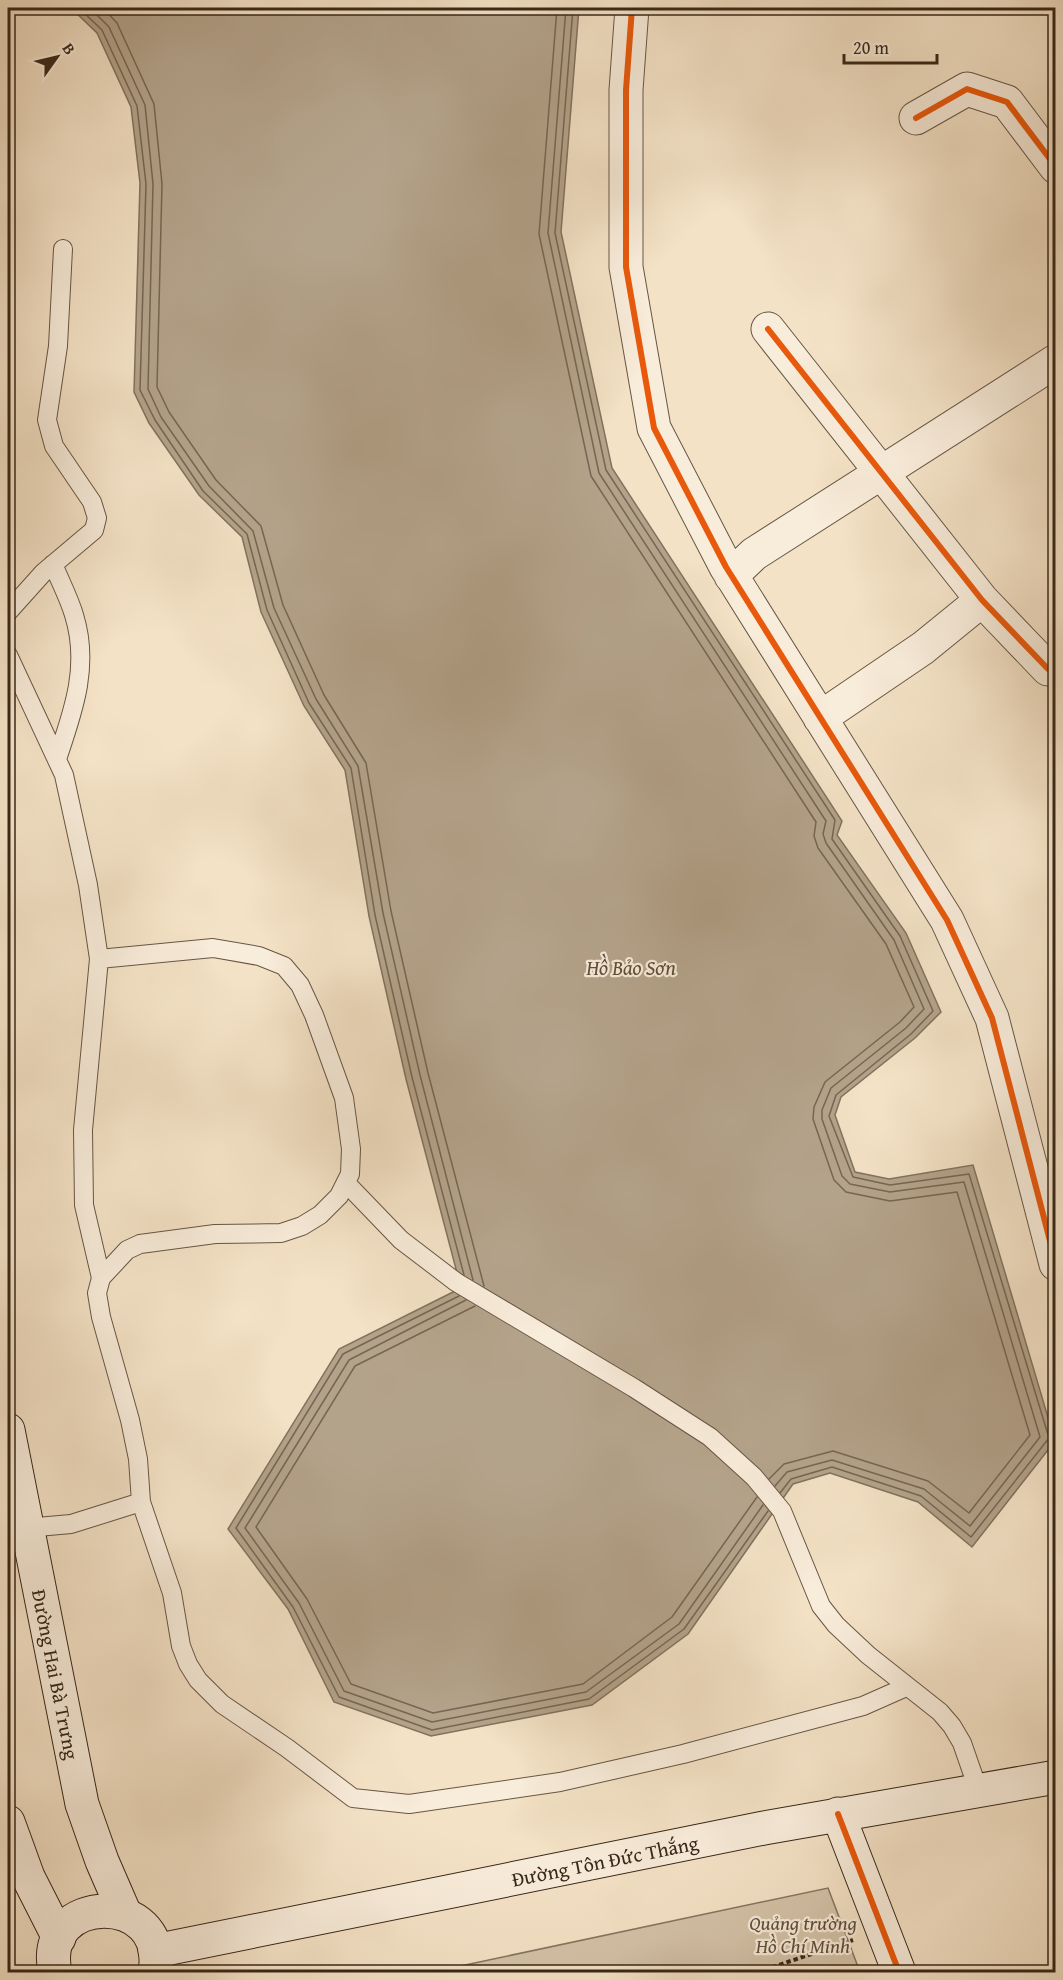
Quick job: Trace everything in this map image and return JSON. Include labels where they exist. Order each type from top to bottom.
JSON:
[{"type":"street","points":[[632,8],[626,90],[626,267],[654,428],[731,576],[947,920],[992,1018],[1056,1264]]},
{"type":"street","points":[[916,118],[967,89],[1007,102],[1056,167]]},
{"type":"street","points":[[768,329],[982,600],[1048,669],[1056,670]]},
{"type":"street","points":[[731,576],[754,554],[1056,361]]},
{"type":"street","points":[[820,718],[923,648],[982,600]]},
{"type":"street","name":"Đường Hai Bà Trưng","points":[[8,1430],[82,1804],[102,1861],[125,1914]]},
{"type":"street","name":"Đường Tôn Đức Thắng","points":[[155,1962],[838,1814],[1056,1777]]},
{"type":"street","points":[[838,1814],[899,1972]]},
{"type":"street","points":[[8,1822],[28,1877],[59,1938]]},
{"type":"street","points":[[51,1972],[59,1938],[71,1923],[87,1913],[106,1910],[125,1914],[144,1928],[155,1962]]},
{"type":"lane","points":[[8,612],[53,564],[94,530],[97,518],[92,502],[54,446],[47,420],[58,346],[63,249]]},
{"type":"lane","points":[[53,564],[74,615],[80,644],[81,669],[74,708],[57,759]]},
{"type":"lane","points":[[8,655],[57,759],[72,804],[84,862],[99,959],[83,1151],[84,1205],[101,1278]]},
{"type":"lane","points":[[99,959],[163,950],[213,948],[259,956],[284,966],[300,985],[314,1015],[344,1098],[351,1149],[347,1184],[320,1215],[302,1227],[281,1233],[215,1234],[140,1244],[127,1250],[101,1278],[97,1293],[101,1317],[130,1420],[138,1459],[141,1502],[172,1593],[181,1646],[198,1680],[222,1704],[353,1798],[409,1804],[560,1782],[683,1754],[863,1706],[906,1687]]},
{"type":"lane","points":[[347,1184],[401,1240],[456,1282],[634,1388],[710,1437],[754,1477],[782,1511],[821,1606],[836,1625],[906,1687],[940,1712],[952,1726],[962,1743],[978,1790]]},
{"type":"lane","points":[[26,1528],[71,1524],[141,1502]]},
{"type":"path","points":[[758,1972],[882,1929]]},
{"type":"green space","name":"Quảng trường Hồ Chí Minh","points":[[828,1888],[860,1972],[432,1972]]},
{"type":"water","name":"Hồ Bảo Sơn","points":[[71,8],[579,8],[561,232],[612,468],[842,821],[837,835],[906,933],[941,1012],[915,1038],[841,1097],[835,1115],[855,1172],[889,1179],[973,1165],[1055,1441],[972,1547],[918,1502],[830,1473],[793,1484],[688,1634],[592,1705],[431,1736],[334,1702],[288,1609],[228,1529],[339,1349],[461,1288],[406,1079],[369,916],[345,770],[304,706],[261,612],[242,537],[199,495],[149,423],[134,392],[140,183],[131,107],[97,33]]},
{"type":"cycle path","points":[[632,8],[626,90],[626,267],[654,428],[726,567],[947,920],[992,1018],[1056,1264]]},
{"type":"cycle path","points":[[916,118],[967,89],[1007,102],[1056,167]]},
{"type":"cycle path","points":[[768,329],[982,600],[1048,669],[1056,670]]},
{"type":"cycle path","points":[[838,1814],[899,1972]]}]
